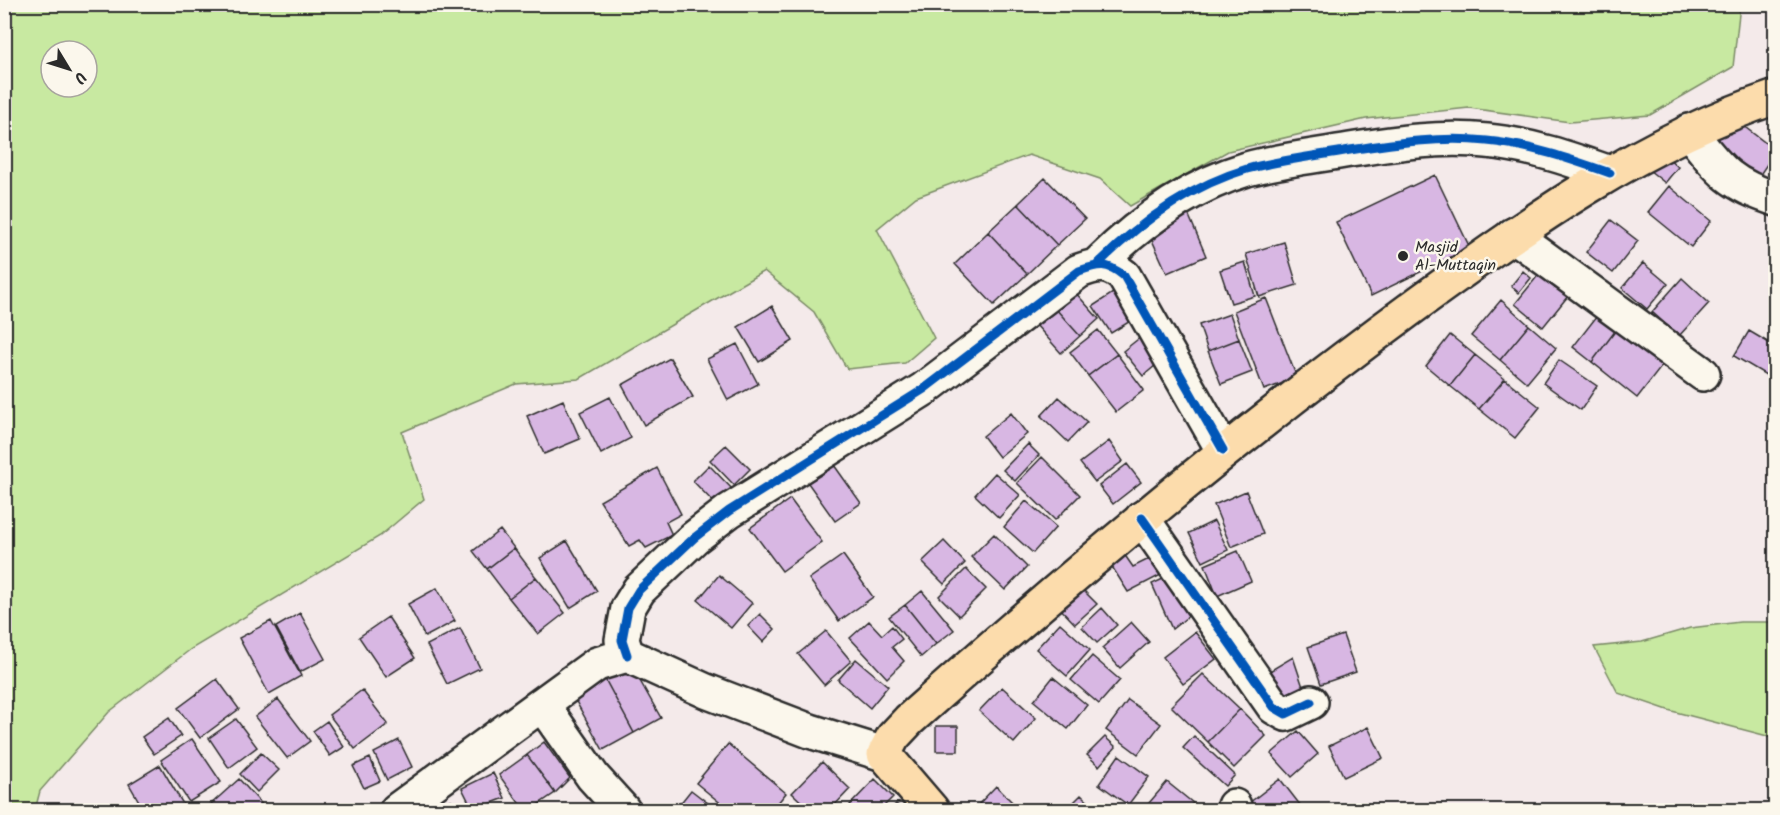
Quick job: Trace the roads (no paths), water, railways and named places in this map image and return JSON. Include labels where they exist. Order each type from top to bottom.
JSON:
[{"type":"main road","points":[[932,810],[884,754],[893,737],[1013,627],[1142,518],[1223,450],[1513,235],[1610,173],[1689,131],[1776,97]]},
{"type":"street","points":[[1689,131],[1730,179],[1752,191],[1776,199]]},
{"type":"street","points":[[627,656],[622,640],[628,608],[639,590],[694,538],[729,511],[924,389],[1079,271],[1098,264],[1130,232],[1195,191],[1247,169],[1408,141],[1486,140],[1543,150],[1610,173]]},
{"type":"street","points":[[1513,235],[1703,374]]},
{"type":"street","points":[[1098,264],[1111,266],[1124,276],[1223,450]]},
{"type":"street","points":[[1142,518],[1274,707],[1286,714],[1311,702]]},
{"type":"street","points":[[397,810],[597,664],[627,656],[706,691],[800,727],[884,754]]},
{"type":"street","points":[[542,704],[593,777],[623,810]]},
{"type":"place","name":"Masjid Al-Muttaqin","points":[[1403,256]]}]
